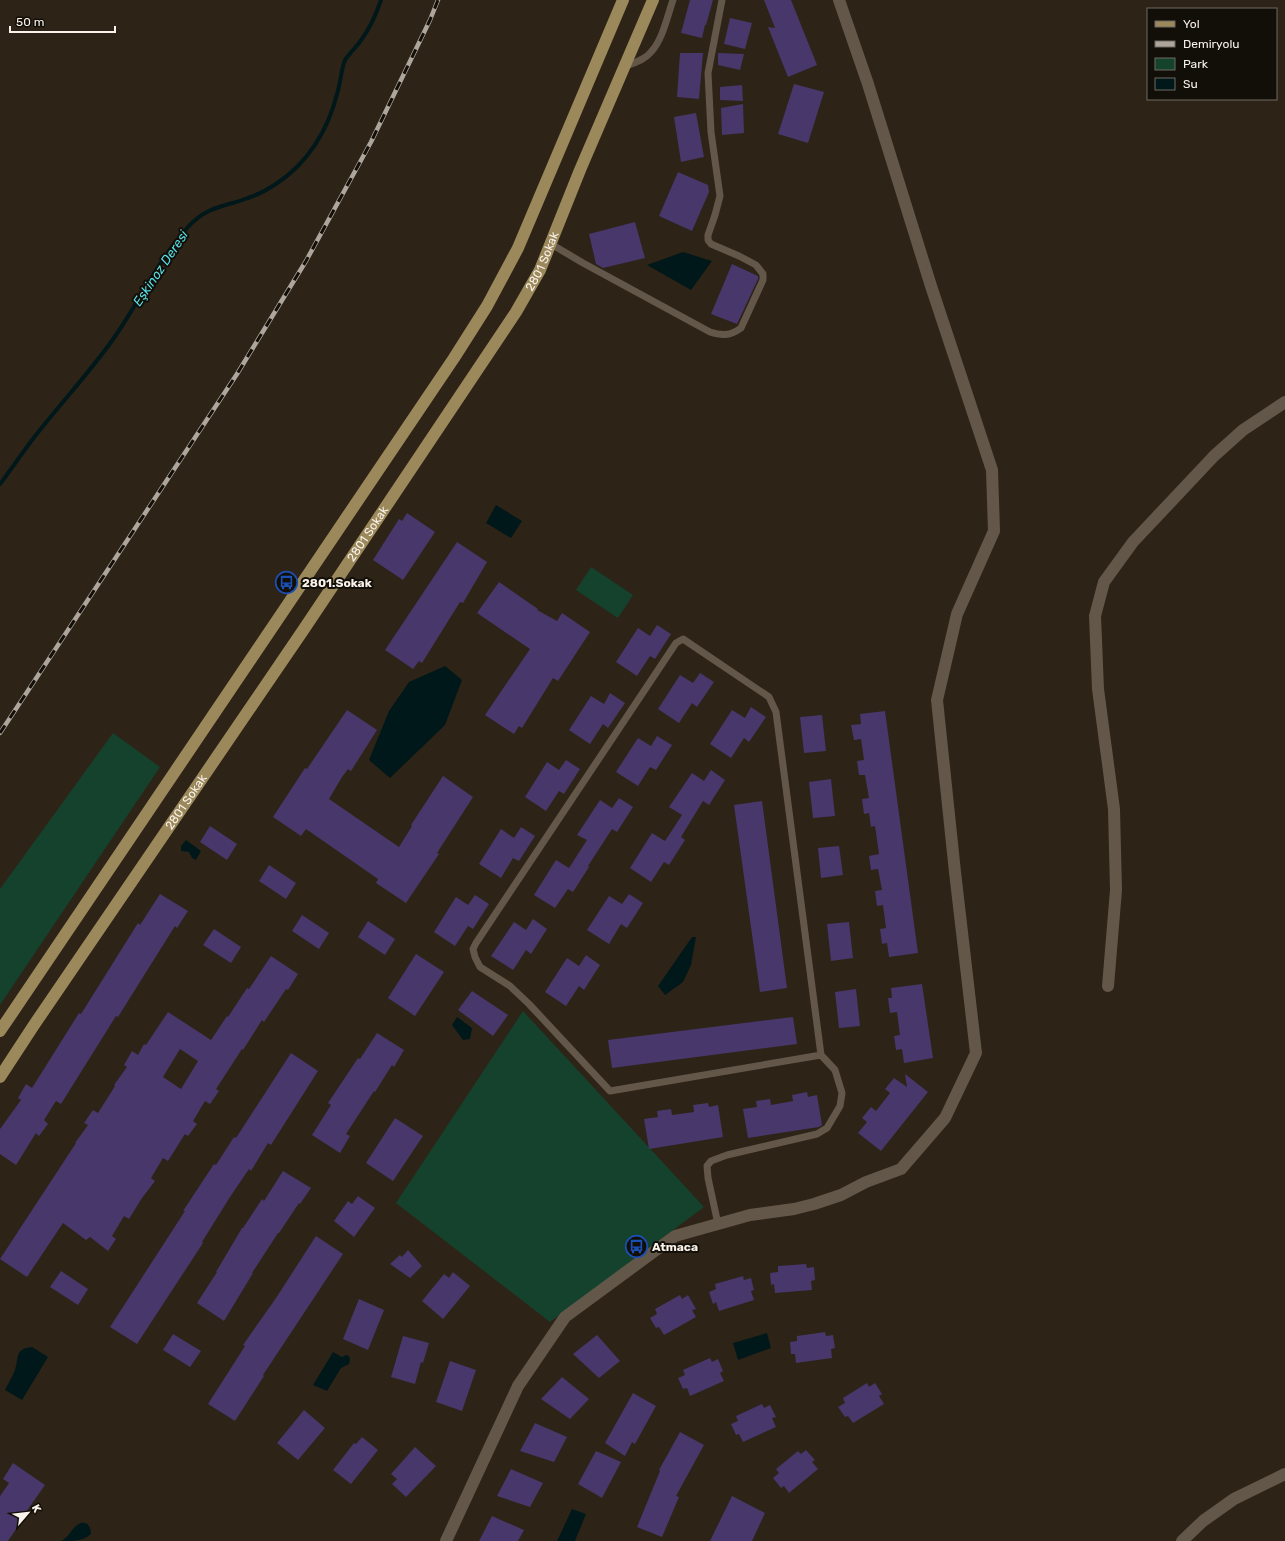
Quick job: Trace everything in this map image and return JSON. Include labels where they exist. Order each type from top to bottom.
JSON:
[{"type":"main road","points":[[0,1031],[454,358],[487,306],[518,248],[623,0]]},
{"type":"main road","name":"2801 Sokak","points":[[0,1078],[487,358],[516,312],[540,270],[580,170],[653,0]]},
{"type":"street","points":[[446,1541],[518,1386],[565,1317],[676,1236],[750,1215],[794,1209],[814,1204],[841,1195],[866,1182],[901,1169],[945,1118],[976,1054],[954,872],[937,700],[958,614],[994,531],[992,470],[931,286],[868,84],[839,0]]},
{"type":"street","points":[[1108,986],[1116,890],[1114,809],[1098,689],[1095,616],[1104,582],[1133,542],[1214,456],[1243,430],[1285,402]]},
{"type":"street","points":[[1182,1541],[1203,1522],[1234,1499],[1285,1474]]},
{"type":"lane","points":[[624,67],[642,60],[651,53],[660,38],[673,0]]},
{"type":"lane","points":[[551,244],[710,332],[720,336],[734,333],[741,328],[763,280],[763,274],[756,265],[711,244],[708,240],[708,235],[716,215],[720,196],[711,132],[708,73],[722,0]]},
{"type":"lane","points":[[718,1224],[708,1178],[707,1166],[711,1161],[727,1155],[817,1134],[827,1128],[840,1106],[842,1093],[834,1070],[820,1055],[776,712],[769,697],[683,639],[676,642],[476,943],[474,950],[475,957],[480,966],[510,986],[529,1004],[610,1091],[820,1055]]},
{"type":"green space","points":[[591,567],[633,595],[618,618],[576,590]]},
{"type":"green space","points":[[113,733],[160,767],[0,1005],[0,889]]},
{"type":"green space","points":[[523,1011],[704,1207],[550,1322],[396,1203]]},
{"type":"water","points":[[683,252],[712,261],[691,290],[647,265]]},
{"type":"water","points":[[496,505],[522,521],[511,538],[486,523]]},
{"type":"water","points":[[445,666],[462,680],[445,725],[390,778],[369,760],[389,711],[409,682]]},
{"type":"water","points":[[186,840],[201,851],[196,860],[192,858],[189,852],[181,851],[181,846]]},
{"type":"water","points":[[692,937],[696,937],[691,965],[683,982],[665,995],[658,986]]},
{"type":"water","points":[[457,1017],[472,1028],[470,1039],[463,1040],[452,1025]]},
{"type":"water","points":[[767,1333],[771,1348],[738,1360],[733,1343]]},
{"type":"water","points":[[32,1347],[48,1357],[22,1400],[5,1390],[15,1370],[18,1355],[22,1350]]},
{"type":"water","points":[[333,1352],[342,1357],[346,1355],[349,1356],[350,1360],[349,1364],[341,1368],[327,1391],[313,1385]]},
{"type":"water","points":[[572,1509],[586,1514],[575,1541],[557,1541]]},
{"type":"water","points":[[81,1523],[86,1523],[89,1526],[91,1534],[74,1541],[61,1541],[67,1537],[75,1527]]},
{"type":"building","points":[[690,0],[713,0],[702,38],[681,33]]},
{"type":"building","points":[[764,0],[791,0],[817,65],[788,77],[768,27],[775,28]]},
{"type":"building","points":[[730,18],[752,23],[745,49],[724,44]]},
{"type":"building","points":[[680,53],[703,53],[699,99],[677,97]]},
{"type":"building","points":[[718,53],[744,54],[740,70],[718,65]]},
{"type":"building","points":[[794,84],[824,92],[808,143],[778,134]]},
{"type":"building","points":[[742,85],[743,101],[720,100],[720,87]]},
{"type":"building","points":[[743,104],[744,133],[722,135],[721,108]]},
{"type":"building","points":[[696,113],[704,157],[681,162],[674,117]]},
{"type":"building","points":[[678,172],[708,185],[709,192],[692,231],[659,216]]},
{"type":"building","points":[[635,222],[645,258],[603,268],[596,264],[589,234]]},
{"type":"building","points":[[732,264],[758,276],[758,279],[737,324],[711,314]]},
{"type":"building","points":[[407,513],[435,532],[403,580],[373,560],[399,519],[402,521]]},
{"type":"building","points":[[457,542],[487,562],[463,603],[460,602],[422,663],[419,661],[413,669],[385,650]]},
{"type":"building","points":[[499,582],[538,609],[537,610],[557,621],[562,613],[590,632],[558,681],[553,678],[522,728],[519,726],[514,734],[485,715],[530,649],[477,613]]},
{"type":"building","points":[[657,625],[671,634],[655,659],[650,656],[637,676],[616,662],[638,628],[650,636]]},
{"type":"building","points":[[700,673],[714,682],[697,707],[692,703],[679,723],[658,709],[680,675],[693,683]]},
{"type":"building","points":[[610,693],[625,703],[608,728],[603,724],[590,744],[569,730],[591,696],[604,704]]},
{"type":"building","points":[[751,707],[766,717],[749,742],[744,738],[731,758],[710,744],[732,710],[745,718]]},
{"type":"building","points":[[347,710],[377,730],[351,771],[348,769],[329,799],[399,847],[412,826],[411,825],[443,776],[473,797],[437,853],[439,854],[406,903],[376,883],[378,879],[306,829],[301,836],[273,817],[305,768],[307,769]]},
{"type":"building","points":[[885,711],[918,953],[889,957],[887,943],[882,944],[880,929],[886,928],[883,905],[877,906],[875,891],[882,890],[878,869],[871,870],[869,856],[879,854],[875,826],[871,827],[869,813],[864,814],[862,799],[869,798],[865,775],[859,775],[857,761],[864,760],[861,739],[854,740],[851,725],[861,724],[860,714]]},
{"type":"building","points":[[822,715],[826,751],[804,753],[800,717]]},
{"type":"building","points":[[657,736],[672,745],[656,770],[650,767],[638,786],[616,772],[638,738],[651,746]]},
{"type":"building","points":[[566,760],[580,769],[564,794],[559,791],[546,811],[525,797],[547,762],[559,770]]},
{"type":"building","points":[[711,770],[725,780],[709,805],[703,801],[681,837],[685,840],[669,865],[664,862],[651,882],[630,868],[652,833],[665,841],[682,815],[669,807],[692,773],[704,781]]},
{"type":"building","points":[[831,779],[835,816],[813,818],[809,782]]},
{"type":"building","points":[[619,798],[633,807],[617,832],[612,829],[573,892],[568,889],[555,908],[534,895],[556,860],[569,868],[587,840],[577,835],[600,800],[612,808]]},
{"type":"building","points":[[762,801],[787,988],[760,992],[734,805]]},
{"type":"building","points":[[210,826],[237,844],[227,860],[200,842]]},
{"type":"building","points":[[521,827],[535,836],[519,861],[513,858],[501,878],[479,864],[501,829],[514,838]]},
{"type":"building","points":[[839,846],[843,875],[821,878],[818,848]]},
{"type":"building","points":[[269,865],[296,883],[286,899],[259,881]]},
{"type":"building","points":[[160,894],[188,911],[177,928],[175,926],[61,1104],[56,1101],[44,1120],[48,1124],[39,1136],[36,1133],[16,1165],[0,1154],[0,1129],[21,1100],[18,1098],[26,1084],[32,1088],[79,1013],[81,1014],[138,923],[140,925]]},
{"type":"building","points":[[629,894],[643,903],[627,928],[621,924],[609,944],[587,930],[609,896],[622,904]]},
{"type":"building","points":[[475,895],[489,904],[473,929],[468,926],[455,946],[434,932],[456,897],[468,905]]},
{"type":"building","points":[[302,915],[329,933],[319,949],[292,931]]},
{"type":"building","points":[[533,919],[547,929],[531,954],[526,950],[513,970],[491,956],[514,922],[526,930]]},
{"type":"building","points":[[368,921],[395,939],[385,955],[358,937]]},
{"type":"building","points":[[849,922],[853,958],[831,961],[827,924]]},
{"type":"building","points":[[214,929],[241,947],[231,963],[203,945]]},
{"type":"building","points":[[416,954],[444,972],[415,1016],[388,998]]},
{"type":"building","points":[[586,955],[600,965],[584,990],[579,986],[566,1006],[545,992],[567,958],[579,966]]},
{"type":"building","points":[[271,956],[298,974],[288,990],[286,989],[264,1022],[262,1020],[243,1050],[242,1049],[216,1089],[219,1091],[210,1104],[205,1101],[193,1121],[197,1124],[188,1136],[185,1134],[168,1161],[163,1158],[151,1178],[155,1181],[129,1219],[124,1216],[112,1236],[116,1239],[108,1251],[90,1237],[86,1240],[63,1223],[27,1277],[0,1259],[88,1125],[84,1123],[93,1110],[98,1113],[115,1086],[114,1085],[127,1067],[124,1065],[132,1051],[138,1055],[144,1044],[146,1045],[168,1012],[211,1040],[247,988],[249,989]],"holes":[[[180,1049],[198,1061],[181,1089],[163,1077]]]},
{"type":"building","points":[[922,984],[933,1058],[904,1063],[902,1049],[896,1050],[894,1036],[900,1035],[897,1012],[890,1013],[888,998],[892,998],[891,988]]},
{"type":"building","points":[[856,989],[860,1026],[839,1028],[835,992]]},
{"type":"building","points":[[472,991],[508,1015],[493,1036],[458,1010]]},
{"type":"building","points":[[793,1017],[797,1044],[612,1068],[608,1040]]},
{"type":"building","points":[[377,1033],[404,1050],[394,1067],[392,1065],[346,1134],[350,1136],[340,1153],[312,1135],[331,1105],[328,1103],[358,1058],[360,1059]]},
{"type":"building","points":[[291,1053],[318,1071],[271,1145],[268,1143],[251,1171],[249,1169],[230,1197],[202,1242],[203,1243],[137,1344],[110,1327],[214,1164],[216,1165],[234,1137],[236,1138]]},
{"type":"building","points":[[905,1074],[928,1092],[881,1151],[858,1133],[867,1122],[862,1118],[871,1107],[876,1111],[890,1093],[885,1089],[894,1078],[907,1087]]},
{"type":"building","points":[[807,1092],[808,1097],[817,1095],[822,1125],[819,1127],[748,1138],[743,1109],[757,1107],[756,1101],[770,1099],[771,1105],[793,1101],[792,1095]]},
{"type":"building","points":[[708,1103],[709,1107],[718,1105],[723,1137],[649,1149],[644,1119],[658,1117],[657,1111],[671,1109],[672,1115],[694,1112],[693,1105]]},
{"type":"building","points":[[395,1118],[423,1136],[393,1181],[366,1163]]},
{"type":"building","points":[[283,1171],[311,1188],[278,1233],[252,1273],[224,1321],[197,1303],[217,1272],[242,1228],[262,1199],[264,1201]]},
{"type":"building","points":[[358,1196],[375,1208],[354,1237],[334,1221],[348,1201],[352,1204]]},
{"type":"building","points":[[316,1236],[343,1254],[263,1375],[264,1376],[235,1421],[208,1404],[245,1346],[243,1345],[276,1298]]},
{"type":"building","points":[[408,1250],[422,1266],[410,1278],[390,1264],[400,1255],[402,1257]]},
{"type":"building","points":[[806,1264],[807,1268],[814,1267],[815,1280],[811,1281],[812,1290],[775,1293],[774,1284],[771,1285],[770,1273],[778,1272],[778,1266]]},
{"type":"building","points":[[61,1271],[88,1289],[78,1305],[50,1287]]},
{"type":"building","points":[[453,1272],[470,1286],[443,1319],[422,1301],[444,1274],[449,1278]]},
{"type":"building","points":[[743,1276],[744,1280],[751,1278],[754,1290],[751,1291],[754,1300],[719,1311],[716,1302],[713,1304],[709,1292],[716,1289],[715,1284]]},
{"type":"building","points":[[680,1295],[682,1299],[688,1295],[696,1309],[692,1310],[696,1317],[664,1335],[659,1327],[656,1328],[650,1318],[657,1314],[655,1309]]},
{"type":"building","points":[[359,1299],[384,1310],[368,1350],[343,1339]]},
{"type":"building","points":[[825,1332],[826,1336],[833,1335],[835,1348],[831,1349],[832,1358],[796,1363],[795,1354],[791,1354],[790,1342],[797,1341],[797,1336]]},
{"type":"building","points":[[173,1334],[201,1351],[190,1367],[163,1350]]},
{"type":"building","points":[[597,1335],[620,1361],[599,1378],[573,1354]]},
{"type":"building","points":[[403,1336],[429,1343],[423,1363],[421,1362],[415,1384],[391,1377]]},
{"type":"building","points":[[710,1358],[712,1362],[718,1359],[723,1371],[720,1373],[724,1381],[690,1396],[687,1388],[683,1389],[678,1378],[685,1375],[683,1370]]},
{"type":"building","points":[[450,1361],[476,1370],[462,1411],[436,1402]]},
{"type":"building","points":[[562,1377],[589,1399],[570,1419],[541,1399]]},
{"type":"building","points":[[867,1383],[869,1387],[875,1383],[882,1394],[879,1396],[884,1404],[853,1423],[848,1416],[845,1417],[838,1407],[845,1403],[843,1398]]},
{"type":"building","points":[[633,1393],[656,1406],[635,1444],[632,1442],[625,1456],[605,1443]]},
{"type":"building","points":[[762,1404],[764,1408],[770,1405],[776,1417],[772,1418],[776,1427],[743,1442],[739,1434],[736,1435],[731,1424],[738,1421],[736,1416]]},
{"type":"building","points":[[304,1410],[325,1428],[298,1460],[277,1443]]},
{"type":"building","points":[[535,1423],[567,1437],[554,1462],[520,1451]]},
{"type":"building","points":[[680,1432],[704,1445],[676,1496],[679,1497],[662,1537],[637,1527],[660,1471],[659,1470]]},
{"type":"building","points":[[362,1437],[378,1450],[351,1484],[333,1470],[354,1443],[356,1444]]},
{"type":"building","points":[[415,1447],[436,1466],[406,1497],[392,1484],[397,1479],[391,1474]]},
{"type":"building","points":[[806,1450],[815,1460],[812,1462],[818,1469],[789,1493],[784,1486],[781,1488],[773,1478],[779,1473],[776,1469],[798,1451],[801,1454]]},
{"type":"building","points":[[596,1451],[621,1462],[602,1498],[578,1484]]},
{"type":"building","points":[[13,1463],[45,1485],[8,1541],[0,1541],[0,1496],[9,1483],[3,1479]]},
{"type":"building","points":[[511,1469],[543,1483],[530,1507],[497,1496]]},
{"type":"building","points":[[732,1496],[765,1513],[752,1541],[710,1541]]},
{"type":"building","points":[[492,1516],[524,1530],[518,1541],[479,1541]]},
{"type":"waterway","name":"Eşkinoz Deresi","points":[[0,484],[38,432],[108,347],[168,252],[188,227],[195,220],[209,211],[251,197],[276,184],[287,176],[307,156],[315,145],[328,120],[338,90],[345,60],[366,33],[381,0]]},
{"type":"railway","points":[[0,733],[237,374],[306,261],[371,142],[430,20],[438,0]]},
{"type":"place","name":"2801.Sokak","points":[[287,583]]},
{"type":"place","name":"Atmaca","points":[[637,1247]]}]
